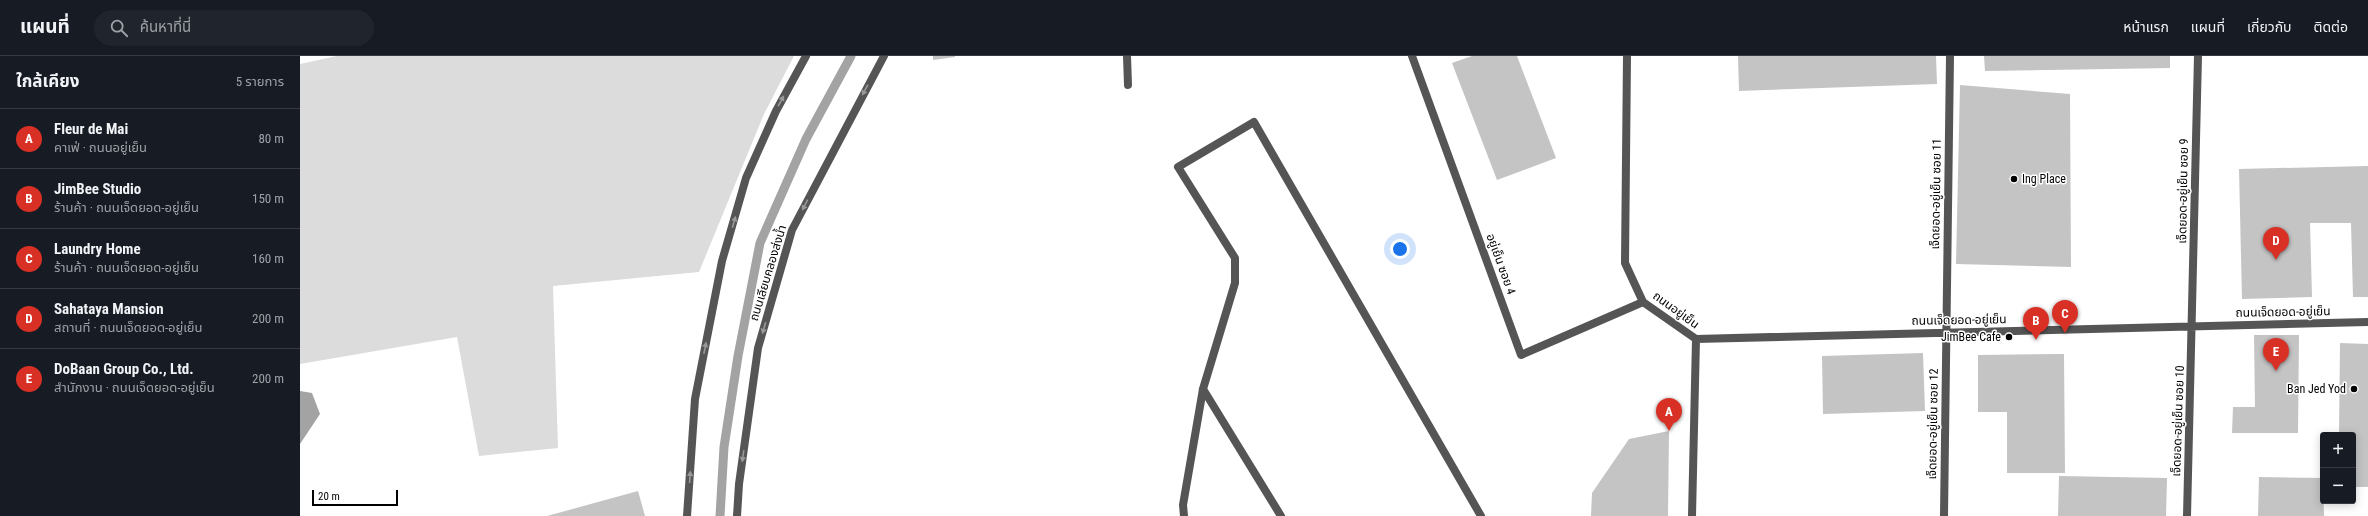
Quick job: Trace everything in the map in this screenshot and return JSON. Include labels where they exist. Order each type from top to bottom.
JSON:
[{"type":"street","points":[[687,516],[695,399],[722,261],[746,178],[776,111],[806,56]]},
{"type":"street","name":"ถนนเลียบคลองส่งน้ำ","points":[[737,516],[739,484],[758,348],[792,230],[884,56]]},
{"type":"street","points":[[1127,56],[1128,85]]},
{"type":"street","name":"อยู่เย็น ซอย 4","points":[[1412,56],[1522,355],[1644,302]]},
{"type":"street","name":"ถนนอยู่เย็น","points":[[1626,56],[1626,263],[1644,302],[1696,339],[1692,516]]},
{"type":"street","name":"เจ็ดยอด-อยู่เย็น ซอย 11","points":[[1946,332],[1950,56]]},
{"type":"street","name":"เจ็ดยอด-อยู่เย็น ซอย 9","points":[[2192,326],[2198,56]]},
{"type":"street","points":[[1184,516],[1184,505],[1203,389],[1235,283],[1235,258],[1178,167],[1254,122],[1481,516]]},
{"type":"street","name":"ถนนเจ็ดยอด-อยู่เย็น","points":[[1696,339],[2368,322]]},
{"type":"street","name":"เจ็ดยอด-อยู่เย็น ซอย 10","points":[[2187,516],[2192,326]]},
{"type":"street","name":"เจ็ดยอด-อยู่เย็น ซอย 12","points":[[1944,516],[1946,332]]},
{"type":"street","points":[[1203,389],[1281,516]]},
{"type":"shaded area","points":[[337,56],[794,56],[764,114],[699,272],[553,286],[558,448],[479,456],[457,337],[300,364],[300,64]]},
{"type":"shaded area","points":[[300,391],[312,393],[320,414],[300,444]]},
{"type":"building","points":[[933,56],[955,56],[955,57],[933,60]]},
{"type":"building","points":[[1472,56],[1517,56],[1556,158],[1497,180],[1452,63]]},
{"type":"building","points":[[1738,56],[1936,56],[1937,84],[1739,91]]},
{"type":"building","points":[[1984,56],[2170,56],[2170,68],[1985,71]]},
{"type":"building","name":"Ing Place","points":[[1960,85],[2070,94],[2071,267],[1956,264]]},
{"type":"building","points":[[2368,166],[2368,297],[2353,297],[2351,223],[2310,223],[2312,297],[2242,299],[2239,169]]},
{"type":"building","points":[[2254,335],[2299,335],[2298,433],[2232,433],[2233,407],[2255,407]]},
{"type":"building","name":"Ban Jed Yod","points":[[2340,343],[2368,344],[2368,487],[2356,487],[2356,432],[2339,432]]},
{"type":"building","points":[[1923,353],[1925,411],[1823,414],[1822,356]]},
{"type":"building","points":[[2064,354],[2065,473],[2007,473],[2007,412],[1978,412],[1978,355]]},
{"type":"building","points":[[1669,431],[1668,516],[1591,516],[1592,493],[1629,439]]},
{"type":"building","points":[[2059,476],[2167,478],[2166,516],[2058,516]]},
{"type":"building","points":[[2259,477],[2320,478],[2320,504],[2324,504],[2324,516],[2258,516]]},
{"type":"building","points":[[638,491],[645,516],[547,516]]},
{"type":"waterway","points":[[720,516],[724,447],[738,356],[760,243],[806,139],[851,56]]},
{"type":"place","name":"Ing Place","points":[[2014,179]]},
{"type":"place","name":"Sahataya Mansion","points":[[2276,260]]},
{"type":"place","name":"Laundry Home","points":[[2065,333]]},
{"type":"place","name":"JimBee Cafe","points":[[2009,337]]},
{"type":"place","name":"JimBee Studio","points":[[2036,340]]},
{"type":"place","name":"DoBaan Group Co., Ltd.","points":[[2276,371]]},
{"type":"place","name":"Ban Jed Yod","points":[[2354,389]]},
{"type":"place","name":"Fleur de Mai","points":[[1669,431]]}]
